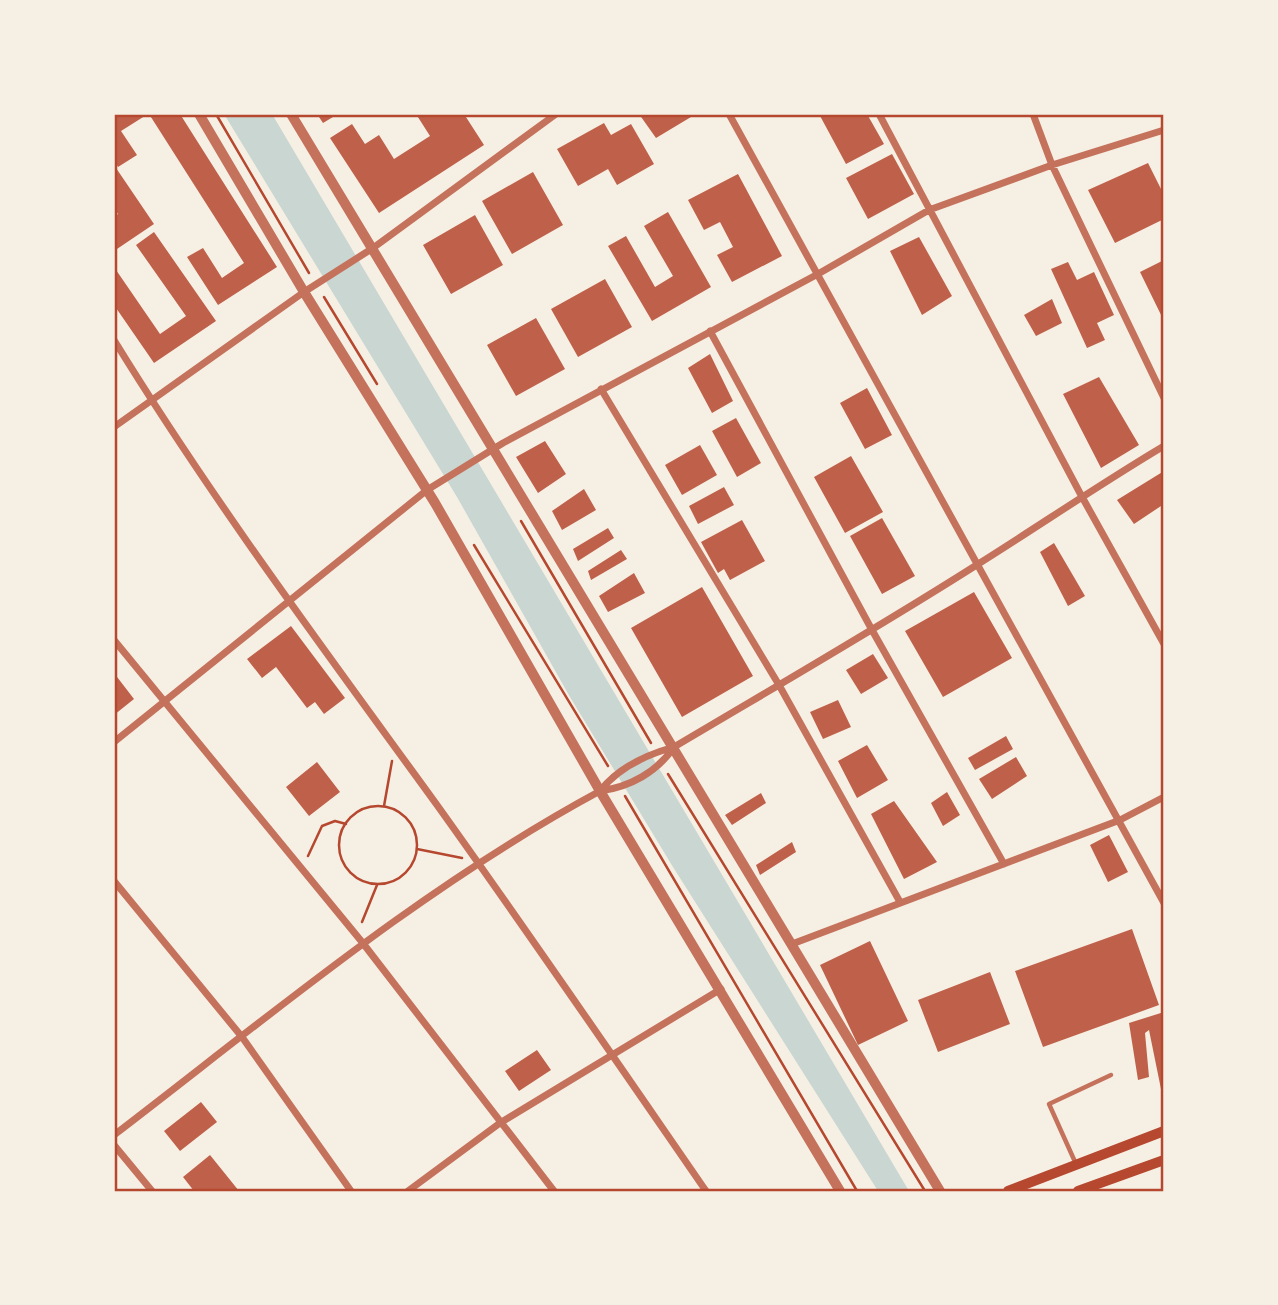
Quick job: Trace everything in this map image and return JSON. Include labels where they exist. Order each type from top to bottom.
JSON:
[{"type":"main road","points":[[1008,1191],[1164,1131]]},
{"type":"main road","points":[[1078,1191],[1164,1160]]},
{"type":"street","points":[[199,114],[304,292],[427,490],[600,791],[841,1191]]},
{"type":"street","points":[[291,114],[491,450],[674,747],[940,1191]]},
{"type":"street","points":[[114,427],[304,292],[373,248],[556,114]]},
{"type":"street","points":[[729,114],[1164,903]]},
{"type":"street","points":[[879,114],[1081,495],[1164,644]]},
{"type":"street","points":[[1033,114],[1052,165],[1164,398]]},
{"type":"street","points":[[114,742],[290,603],[427,490],[491,450],[818,274],[929,210],[1052,165],[1164,130]]},
{"type":"street","points":[[710,331],[872,630],[1004,864]]},
{"type":"street","points":[[114,340],[152,402],[290,603],[478,862],[706,1191]]},
{"type":"street","points":[[601,389],[779,685],[901,902]]},
{"type":"street","points":[[114,1135],[362,943],[478,862],[600,791],[613,775],[656,752],[674,747],[872,630],[977,565],[1081,495],[1164,446]]},
{"type":"street","points":[[114,640],[362,943],[554,1191]]},
{"type":"street","points":[[600,791],[623,792],[663,764],[674,747]]},
{"type":"street","points":[[792,944],[1120,820],[1164,797]]},
{"type":"street","points":[[114,881],[242,1037],[351,1191]]},
{"type":"street","points":[[408,1191],[500,1123],[721,989]]},
{"type":"street","points":[[114,1145],[152,1191]]},
{"type":"lane","points":[[1077,1165],[1049,1104],[1111,1075]]},
{"type":"path","points":[[216,114],[309,272]]},
{"type":"path","points":[[517,515],[651,743]]},
{"type":"path","points":[[474,544],[608,766]]},
{"type":"path","points":[[384,806],[395,747]]},
{"type":"path","points":[[668,774],[925,1191]]},
{"type":"path","points":[[623,792],[857,1191]]},
{"type":"path","points":[[384,806],[407,819],[414,830],[417,849],[411,868],[402,877],[377,885],[353,876],[345,866],[339,842],[346,824],[359,811],[384,806]]},
{"type":"path","points":[[308,856],[322,826],[335,821],[346,824]]},
{"type":"path","points":[[417,849],[463,858]]},
{"type":"path","points":[[362,922],[377,885]]},
{"type":"shaded area","points":[[224,114],[272,114],[909,1191],[878,1191],[673,867],[570,697],[457,497]]},
{"type":"building","points":[[114,114],[148,114],[121,131],[137,155],[118,167],[114,160]]},
{"type":"building","points":[[149,114],[180,114],[277,267],[218,305],[187,257],[203,248],[222,278],[244,263]]},
{"type":"building","points":[[317,114],[338,114],[323,123]]},
{"type":"building","points":[[416,114],[464,114],[484,145],[379,213],[330,138],[352,124],[365,144],[379,135],[394,159],[430,136]]},
{"type":"building","points":[[639,114],[696,114],[656,138]]},
{"type":"building","points":[[819,114],[867,114],[884,144],[846,164]]},
{"type":"building","points":[[604,123],[611,135],[631,124],[654,164],[617,185],[608,169],[578,186],[557,149]]},
{"type":"building","points":[[892,154],[914,194],[868,219],[846,178]]},
{"type":"building","points":[[1148,163],[1164,195],[1164,219],[1115,243],[1088,190]]},
{"type":"building","points":[[114,165],[154,224],[114,251],[114,217],[118,214],[114,208]]},
{"type":"building","points":[[533,172],[563,225],[512,254],[482,201]]},
{"type":"building","points":[[738,174],[782,256],[732,282],[717,255],[733,247],[720,222],[704,230],[688,200]]},
{"type":"building","points":[[668,212],[711,287],[652,321],[608,246],[626,236],[655,287],[673,276],[644,226]]},
{"type":"building","points":[[475,215],[503,265],[451,294],[423,245]]},
{"type":"building","points":[[154,232],[216,321],[154,363],[114,305],[114,267],[160,334],[186,316],[136,245]]},
{"type":"building","points":[[919,237],[952,296],[922,315],[890,251]]},
{"type":"building","points":[[1162,261],[1164,267],[1164,321],[1140,272]]},
{"type":"building","points":[[1068,262],[1077,280],[1094,272],[1114,315],[1097,323],[1105,340],[1087,348],[1051,269]]},
{"type":"building","points":[[605,279],[632,327],[578,357],[551,309]]},
{"type":"building","points":[[1052,299],[1062,323],[1036,336],[1024,315]]},
{"type":"building","points":[[536,318],[565,369],[516,396],[487,345]]},
{"type":"building","points":[[710,354],[733,401],[712,413],[688,368]]},
{"type":"building","points":[[1099,377],[1139,445],[1101,468],[1063,394]]},
{"type":"building","points":[[867,388],[892,435],[865,449],[840,403]]},
{"type":"building","points":[[736,418],[761,463],[737,477],[712,431]]},
{"type":"building","points":[[545,441],[566,474],[538,493],[516,457]]},
{"type":"building","points":[[700,445],[717,475],[682,495],[665,465]]},
{"type":"building","points":[[851,456],[883,512],[845,533],[814,477]]},
{"type":"building","points":[[1164,471],[1164,504],[1134,524],[1117,500]]},
{"type":"building","points":[[724,487],[734,505],[698,524],[689,506]]},
{"type":"building","points":[[584,489],[596,510],[562,530],[552,511]]},
{"type":"building","points":[[882,518],[915,576],[882,594],[850,536]]},
{"type":"building","points":[[742,520],[765,561],[730,580],[724,569],[718,573],[701,542]]},
{"type":"building","points":[[608,528],[614,538],[578,561],[573,549]]},
{"type":"building","points":[[1054,543],[1085,596],[1068,606],[1040,552]]},
{"type":"building","points":[[621,550],[627,559],[591,580],[588,571]]},
{"type":"building","points":[[634,573],[645,593],[608,612],[599,596]]},
{"type":"building","points":[[702,587],[753,676],[682,717],[631,628]]},
{"type":"building","points":[[974,592],[1012,658],[943,697],[905,631]]},
{"type":"building","points":[[291,626],[345,698],[324,714],[315,702],[307,708],[276,667],[262,678],[247,659]]},
{"type":"building","points":[[873,654],[888,678],[861,694],[846,670]]},
{"type":"building","points":[[114,673],[134,699],[114,715]]},
{"type":"building","points":[[838,700],[851,727],[823,739],[810,712]]},
{"type":"building","points":[[1006,736],[1013,749],[975,770],[968,758]]},
{"type":"building","points":[[867,745],[888,780],[857,798],[838,761]]},
{"type":"building","points":[[1016,757],[1027,776],[992,799],[979,779]]},
{"type":"building","points":[[317,762],[340,792],[309,816],[286,787]]},
{"type":"building","points":[[947,792],[960,815],[943,826],[931,803]]},
{"type":"building","points":[[761,793],[766,803],[732,825],[725,815]]},
{"type":"building","points":[[894,801],[937,862],[904,879],[871,814]]},
{"type":"building","points":[[1109,835],[1128,872],[1108,882],[1090,845]]},
{"type":"building","points":[[792,842],[796,852],[760,875],[756,865]]},
{"type":"building","points":[[1132,929],[1159,1005],[1043,1047],[1015,971]]},
{"type":"building","points":[[870,941],[908,1021],[858,1045],[820,965]]},
{"type":"building","points":[[990,972],[1010,1024],[938,1052],[918,1000]]},
{"type":"building","points":[[1164,1012],[1162,1094],[1149,1030],[1145,1033],[1149,1077],[1138,1080],[1129,1023]]},
{"type":"building","points":[[537,1050],[551,1070],[519,1091],[505,1071]]},
{"type":"building","points":[[201,1102],[217,1122],[180,1151],[164,1131]]},
{"type":"building","points":[[210,1155],[239,1191],[194,1191],[183,1177]]}]
